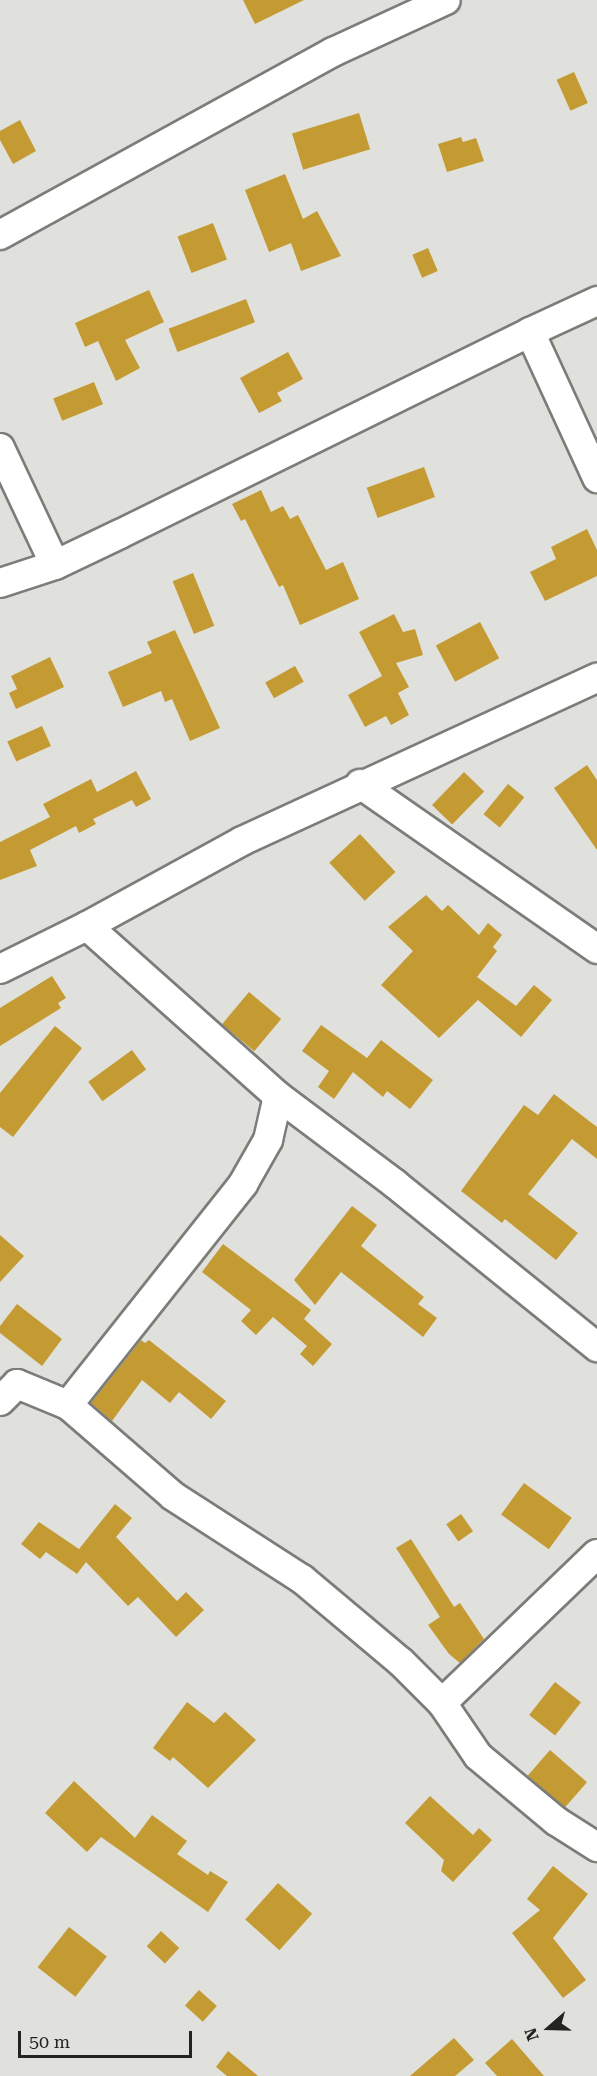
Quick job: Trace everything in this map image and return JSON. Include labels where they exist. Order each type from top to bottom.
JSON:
[{"type":"street","points":[[0,235],[323,58],[446,0]]},
{"type":"street","points":[[0,583],[55,565],[597,301]]},
{"type":"street","points":[[530,332],[597,478]]},
{"type":"street","points":[[0,448],[55,565]]},
{"type":"street","points":[[0,969],[87,926],[242,841],[360,784],[532,711],[597,678]]},
{"type":"street","points":[[360,784],[597,950]]},
{"type":"street","points":[[87,926],[278,1096],[395,1184],[597,1347]]},
{"type":"street","points":[[68,1405],[243,1184],[268,1140],[278,1096]]},
{"type":"street","points":[[0,1401],[16,1384],[68,1405],[173,1496],[302,1579],[401,1662],[442,1703],[478,1756],[556,1821],[597,1848]]},
{"type":"street","points":[[442,1703],[597,1554]]},
{"type":"building","points":[[243,0],[304,0],[255,24]]},
{"type":"building","points":[[574,72],[588,103],[570,111],[557,80]]},
{"type":"building","points":[[359,113],[370,149],[303,170],[292,133]]},
{"type":"building","points":[[20,120],[36,151],[13,164],[0,140],[0,131]]},
{"type":"building","points":[[461,137],[463,142],[476,138],[484,161],[447,172],[438,144]]},
{"type":"building","points":[[285,174],[303,219],[317,211],[341,256],[301,271],[291,243],[269,252],[245,190]]},
{"type":"building","points":[[213,223],[227,259],[192,273],[178,237]]},
{"type":"building","points":[[428,248],[438,271],[422,278],[412,255]]},
{"type":"building","points":[[149,290],[164,322],[125,340],[140,368],[116,381],[98,341],[85,347],[75,323]]},
{"type":"building","points":[[246,299],[255,322],[177,352],[169,329]]},
{"type":"building","points":[[288,352],[303,379],[277,393],[282,401],[259,413],[240,378]]},
{"type":"building","points":[[94,382],[103,404],[62,421],[53,398]]},
{"type":"building","points":[[424,467],[435,497],[378,518],[367,488]]},
{"type":"building","points":[[261,490],[271,512],[283,506],[290,519],[298,515],[326,570],[343,562],[359,599],[300,625],[283,585],[279,587],[245,519],[241,521],[232,504]]},
{"type":"building","points":[[587,529],[597,550],[597,576],[545,601],[530,572],[556,559],[551,547]]},
{"type":"building","points":[[193,573],[214,626],[194,634],[173,581]]},
{"type":"building","points":[[394,614],[403,632],[415,629],[423,655],[396,663],[409,687],[398,693],[409,715],[391,725],[386,716],[365,727],[348,695],[382,676],[359,632]]},
{"type":"building","points":[[480,622],[499,658],[455,682],[436,645]]},
{"type":"building","points":[[175,630],[220,728],[190,741],[172,699],[165,702],[161,691],[123,707],[108,672],[152,653],[147,642]]},
{"type":"building","points":[[50,657],[64,687],[16,709],[9,693],[17,689],[11,676]]},
{"type":"building","points":[[295,666],[304,682],[274,698],[265,682]]},
{"type":"building","points":[[42,726],[51,746],[16,762],[7,741]]},
{"type":"building","points":[[587,765],[597,780],[597,850],[554,788]]},
{"type":"building","points":[[136,771],[151,799],[136,807],[132,800],[93,819],[96,824],[79,833],[76,826],[30,850],[37,866],[0,880],[0,842],[50,817],[43,804],[91,779],[97,792]]},
{"type":"building","points":[[464,772],[484,791],[452,825],[432,805]]},
{"type":"building","points":[[508,784],[524,797],[500,828],[483,814]]},
{"type":"building","points":[[360,834],[395,872],[365,901],[329,863]]},
{"type":"building","points":[[426,895],[442,911],[448,905],[479,935],[488,923],[502,935],[493,947],[497,951],[477,977],[516,1006],[534,985],[552,1000],[521,1037],[478,1000],[439,1038],[381,985],[413,951],[388,927]]},
{"type":"building","points":[[52,976],[66,998],[58,1003],[61,1008],[0,1046],[0,1008]]},
{"type":"building","points":[[249,992],[281,1019],[254,1051],[222,1024]]},
{"type":"building","points":[[321,1025],[367,1058],[381,1040],[433,1080],[410,1109],[387,1091],[383,1097],[353,1072],[334,1099],[318,1087],[329,1071],[302,1051]]},
{"type":"building","points":[[55,1026],[82,1048],[13,1137],[0,1127],[0,1093]]},
{"type":"building","points":[[132,1050],[146,1069],[102,1101],[88,1082]]},
{"type":"building","points":[[554,1094],[597,1127],[597,1159],[572,1139],[528,1194],[578,1233],[556,1260],[505,1219],[502,1223],[461,1191],[524,1105],[538,1115]]},
{"type":"building","points":[[352,1206],[377,1225],[361,1246],[424,1297],[418,1304],[437,1318],[423,1337],[341,1272],[315,1305],[294,1280]]},
{"type":"building","points":[[0,1235],[24,1256],[0,1282]]},
{"type":"building","points":[[223,1244],[311,1310],[304,1319],[332,1344],[313,1366],[300,1354],[307,1346],[273,1317],[256,1335],[241,1321],[251,1310],[202,1272]]},
{"type":"building","points":[[17,1304],[62,1339],[42,1366],[0,1333],[0,1326]]},
{"type":"building","points":[[141,1340],[145,1343],[149,1340],[226,1401],[211,1419],[179,1392],[170,1403],[142,1380],[112,1421],[91,1403]]},
{"type":"building","points":[[524,1483],[572,1518],[549,1549],[501,1515]]},
{"type":"building","points":[[115,1504],[132,1518],[116,1537],[177,1601],[186,1592],[204,1610],[176,1637],[138,1597],[128,1606],[86,1562],[77,1574],[46,1552],[40,1559],[21,1544],[39,1522],[79,1549]]},
{"type":"building","points":[[461,1514],[473,1531],[458,1542],[446,1524]]},
{"type":"building","points":[[411,1539],[454,1607],[460,1603],[484,1639],[460,1663],[449,1654],[428,1625],[440,1617],[396,1548]]},
{"type":"building","points":[[555,1682],[581,1702],[555,1735],[529,1715]]},
{"type":"building","points":[[187,1702],[214,1723],[225,1712],[256,1740],[208,1788],[173,1757],[170,1761],[153,1748]]},
{"type":"building","points":[[550,1750],[587,1782],[565,1808],[528,1776]]},
{"type":"building","points":[[74,1781],[135,1838],[152,1815],[187,1841],[177,1854],[208,1875],[210,1871],[228,1882],[208,1912],[101,1837],[87,1852],[45,1813]]},
{"type":"building","points":[[430,1796],[473,1835],[479,1828],[492,1840],[453,1882],[441,1871],[444,1860],[405,1823]]},
{"type":"building","points":[[553,1866],[588,1894],[553,1938],[586,1980],[563,1998],[512,1933],[540,1910],[527,1899]]},
{"type":"building","points":[[278,1883],[312,1914],[279,1950],[245,1919]]},
{"type":"building","points":[[69,1927],[107,1957],[75,1997],[38,1967]]},
{"type":"building","points":[[161,1931],[179,1948],[165,1963],[147,1946]]},
{"type":"building","points":[[199,1990],[217,2006],[203,2022],[185,2006]]},
{"type":"building","points":[[454,2038],[474,2060],[455,2076],[410,2076]]},
{"type":"building","points":[[512,2039],[544,2076],[497,2076],[485,2063]]},
{"type":"building","points":[[228,2051],[258,2076],[227,2076],[216,2067]]}]
